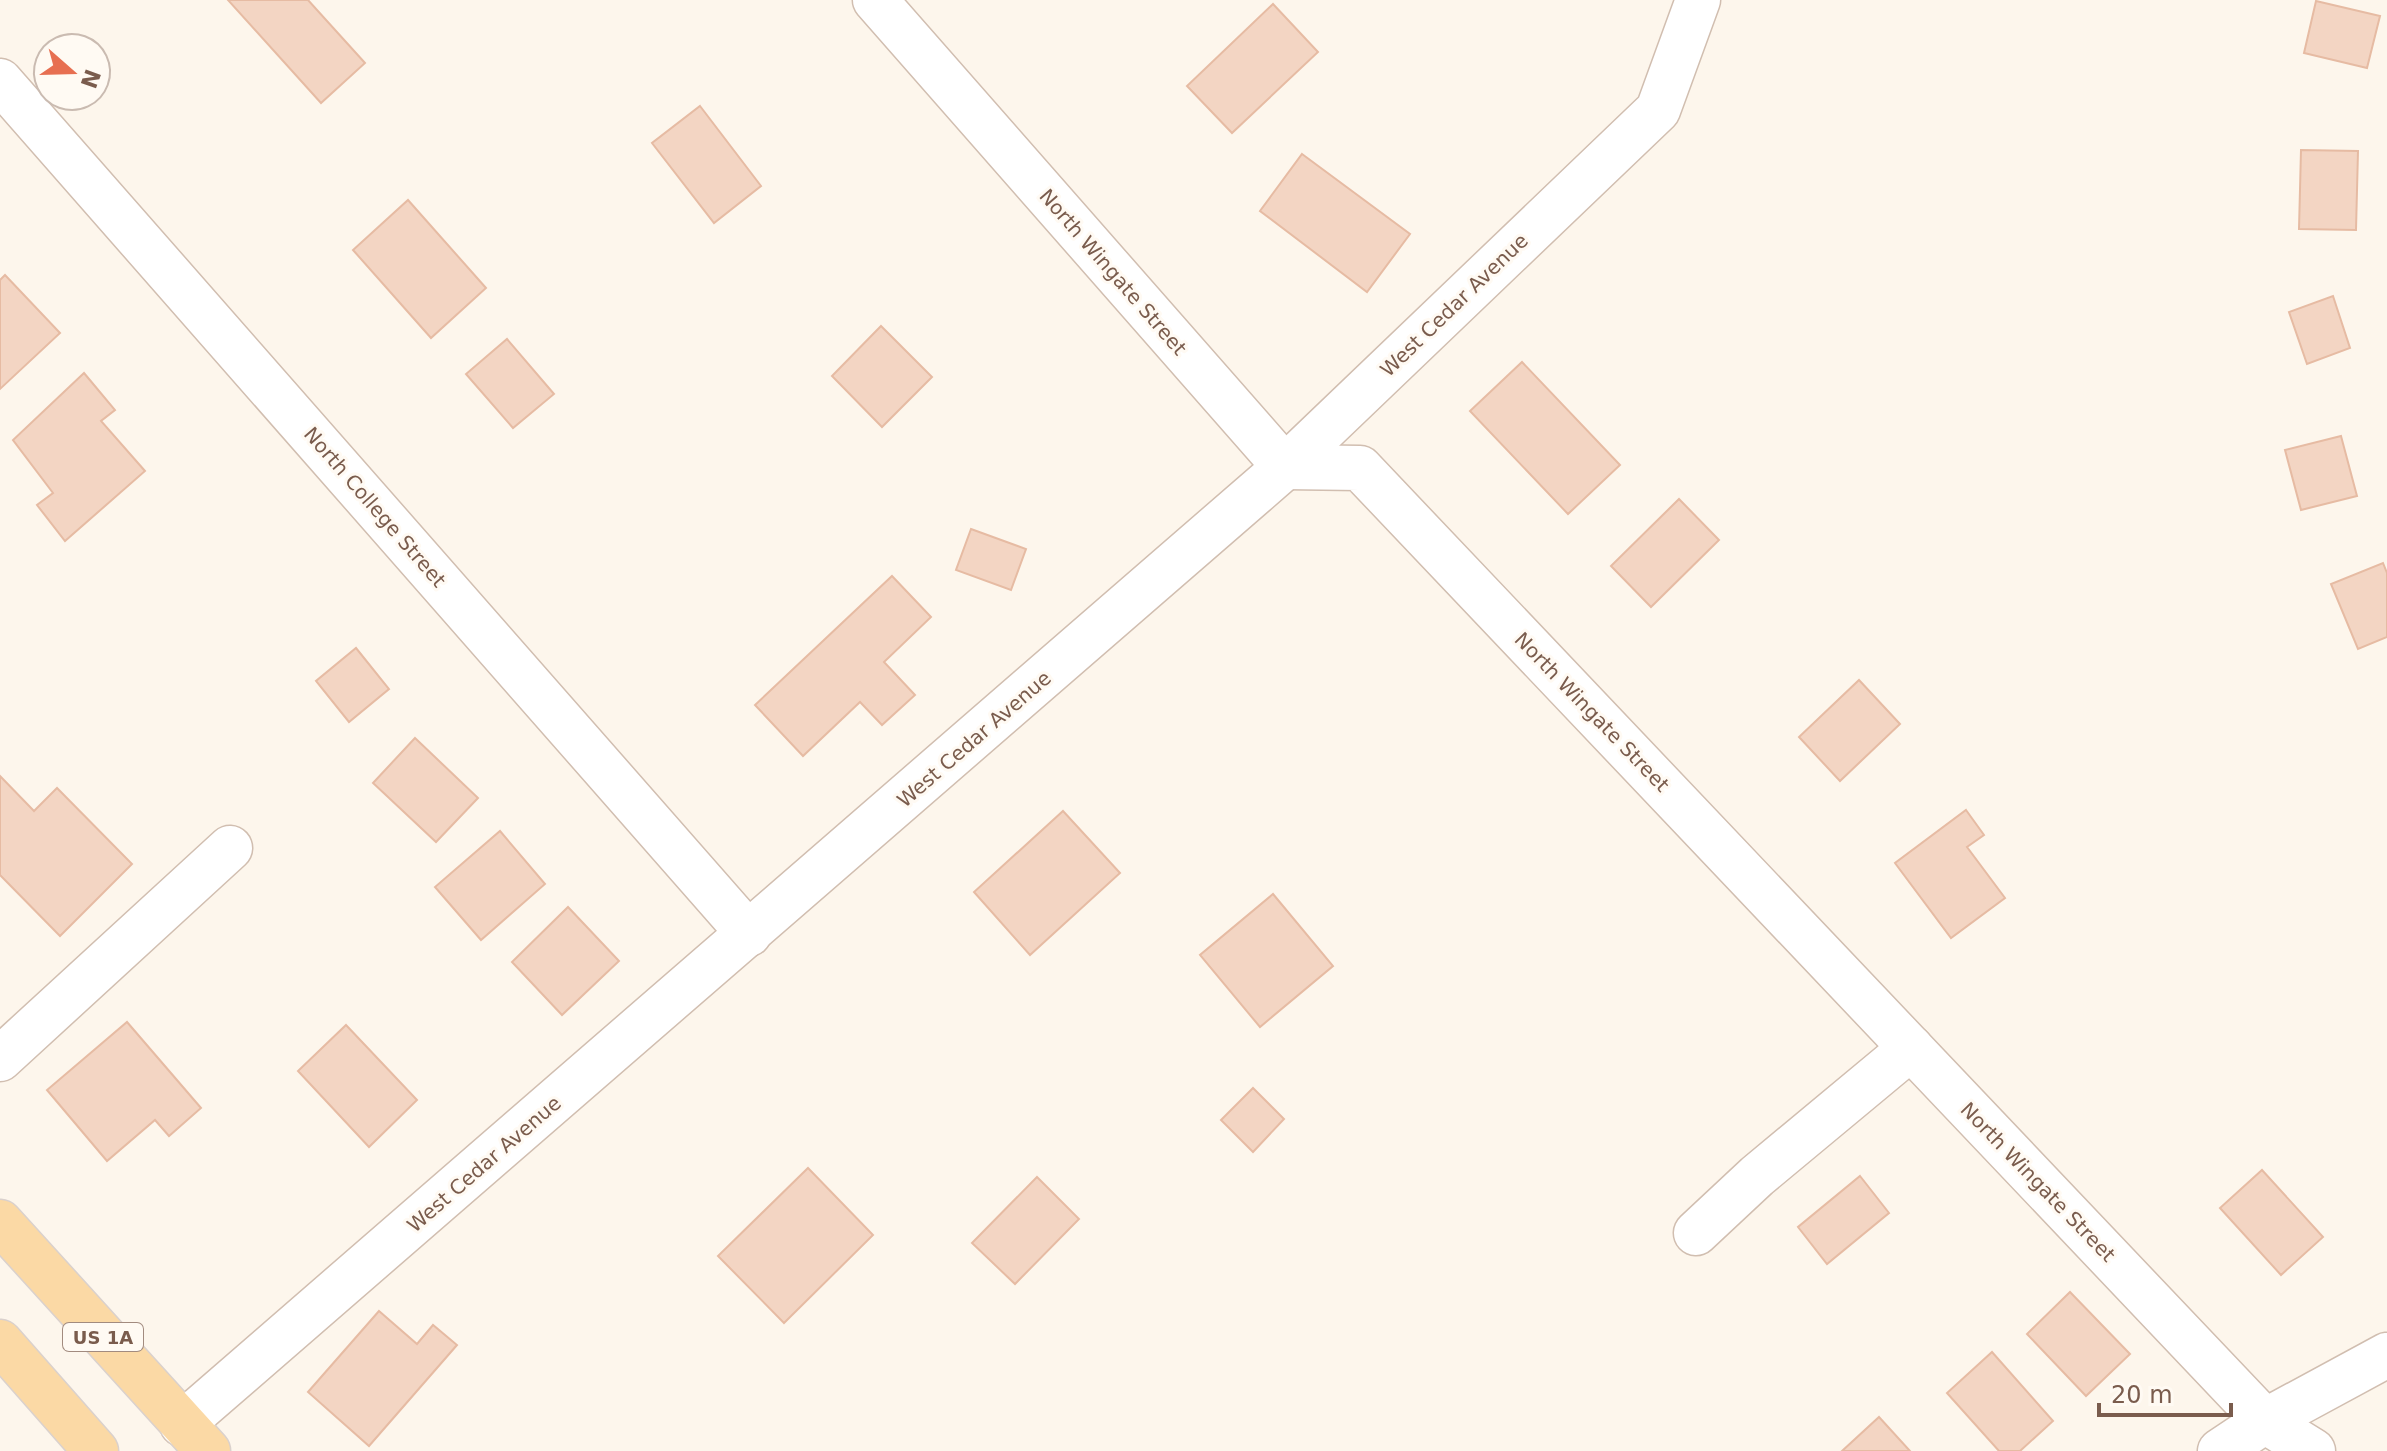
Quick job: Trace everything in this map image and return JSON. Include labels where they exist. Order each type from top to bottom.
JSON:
[{"type":"main road","name":"US 1A","points":[[0,1222],[195,1438]]},
{"type":"main road","points":[[0,1342],[96,1451]]},
{"type":"street","name":"North Wingate Street","points":[[875,0],[1285,467],[1360,468],[2265,1421],[2313,1451]]},
{"type":"street","name":"West Cedar Avenue","points":[[195,1438],[749,934],[1285,467],[1658,110],[1698,0]]},
{"type":"street","name":"North College Street","points":[[0,81],[749,934]]},
{"type":"street","points":[[0,1059],[230,848]]},
{"type":"street","points":[[1696,1233],[1757,1176],[1911,1048]]},
{"type":"street","points":[[2220,1451],[2265,1421],[2387,1355]]},
{"type":"building","points":[[228,0],[308,0],[365,63],[321,103]]},
{"type":"building","points":[[2316,1],[2380,16],[2367,68],[2304,53]]},
{"type":"building","points":[[1273,4],[1318,52],[1232,133],[1187,86]]},
{"type":"building","points":[[700,106],[761,186],[714,223],[652,143]]},
{"type":"building","points":[[2301,150],[2358,151],[2356,230],[2299,229]]},
{"type":"building","points":[[1302,154],[1410,234],[1367,292],[1260,211]]},
{"type":"building","points":[[408,200],[486,288],[431,338],[353,250]]},
{"type":"building","points":[[5,275],[60,333],[0,389],[0,280]]},
{"type":"building","points":[[2333,296],[2350,348],[2307,364],[2289,312]]},
{"type":"building","points":[[881,326],[932,377],[882,427],[832,376]]},
{"type":"building","points":[[507,339],[554,394],[513,428],[466,374]]},
{"type":"building","points":[[1522,362],[1620,465],[1568,514],[1470,411]]},
{"type":"building","points":[[84,373],[115,410],[101,421],[145,471],[65,541],[37,505],[53,493],[13,440]]},
{"type":"building","points":[[2341,436],[2357,496],[2301,510],[2285,450]]},
{"type":"building","points":[[1679,499],[1719,540],[1651,607],[1611,566]]},
{"type":"building","points":[[971,529],[1026,549],[1011,590],[956,570]]},
{"type":"building","points":[[2383,563],[2387,573],[2387,637],[2358,649],[2331,584]]},
{"type":"building","points":[[892,576],[931,617],[884,662],[915,695],[882,725],[860,702],[803,756],[755,705]]},
{"type":"building","points":[[356,648],[389,689],[349,722],[316,681]]},
{"type":"building","points":[[1859,680],[1900,724],[1840,781],[1799,737]]},
{"type":"building","points":[[415,738],[478,798],[436,842],[373,783]]},
{"type":"building","points":[[0,776],[34,811],[57,788],[132,864],[60,936],[0,875]]},
{"type":"building","points":[[1966,810],[1984,835],[1967,847],[2005,898],[1951,938],[1895,863]]},
{"type":"building","points":[[1063,811],[1120,873],[1030,955],[974,892]]},
{"type":"building","points":[[500,831],[545,884],[481,940],[435,887]]},
{"type":"building","points":[[1273,894],[1333,966],[1260,1027],[1200,955]]},
{"type":"building","points":[[568,907],[619,961],[562,1015],[512,962]]},
{"type":"building","points":[[127,1022],[201,1108],[169,1136],[155,1120],[107,1161],[47,1090]]},
{"type":"building","points":[[346,1025],[417,1100],[369,1147],[298,1071]]},
{"type":"building","points":[[1253,1088],[1284,1119],[1253,1152],[1221,1120]]},
{"type":"building","points":[[808,1168],[873,1235],[784,1323],[718,1256]]},
{"type":"building","points":[[2262,1170],[2323,1237],[2281,1275],[2220,1208]]},
{"type":"building","points":[[1860,1176],[1889,1213],[1827,1264],[1798,1227]]},
{"type":"building","points":[[1037,1177],[1079,1219],[1015,1284],[972,1243]]},
{"type":"building","points":[[2070,1292],[2130,1354],[2086,1396],[2027,1334]]},
{"type":"building","points":[[379,1311],[417,1344],[433,1325],[457,1345],[369,1446],[308,1392]]},
{"type":"building","points":[[1992,1352],[2053,1421],[2020,1451],[1999,1451],[1947,1393]]},
{"type":"building","points":[[1879,1417],[1910,1451],[1842,1451]]}]
